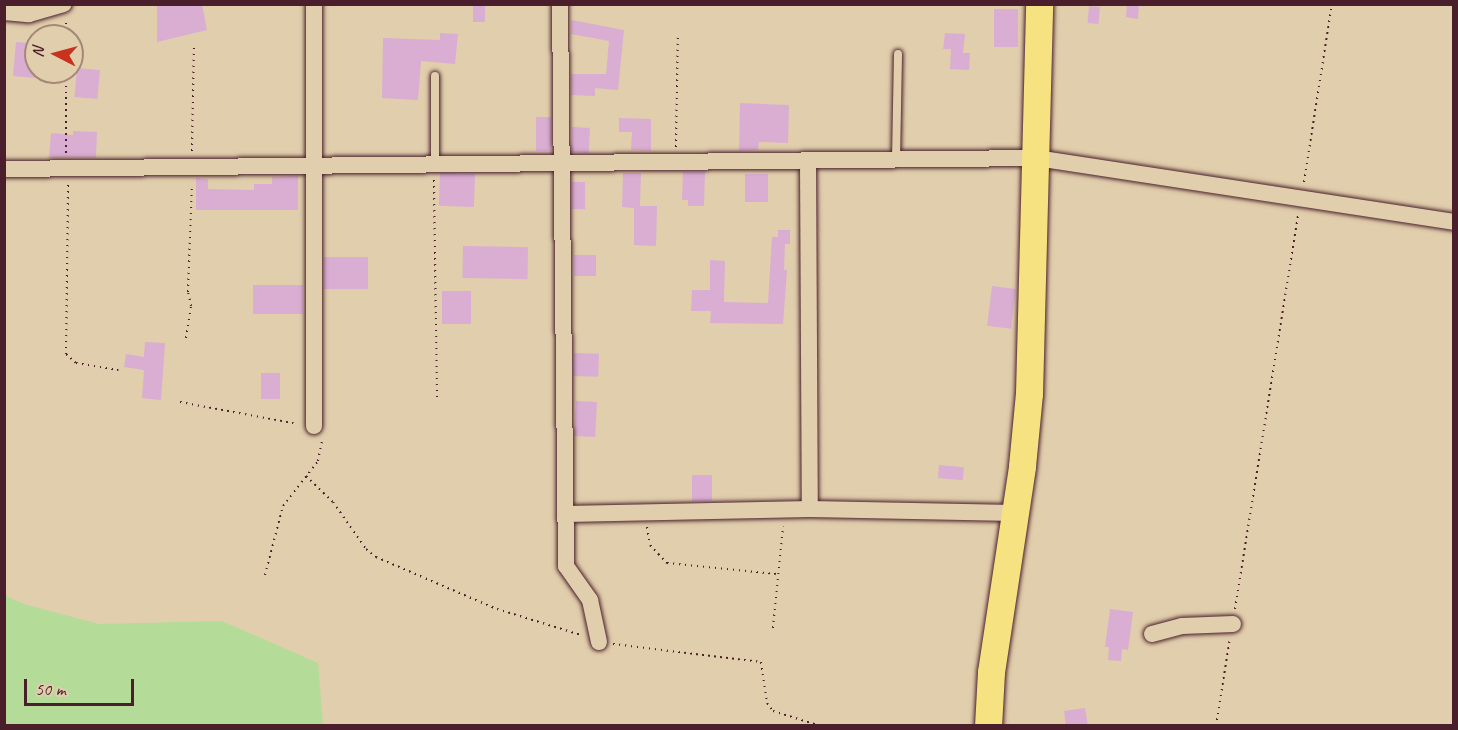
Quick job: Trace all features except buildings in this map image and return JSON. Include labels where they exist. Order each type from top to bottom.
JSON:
[{"type":"main road","points":[[988,726],[992,672],[1015,513],[1029,393],[1037,158],[1039,4]]},
{"type":"street","points":[[314,4],[314,426]]},
{"type":"street","points":[[560,4],[566,566],[590,600],[599,642]]},
{"type":"street","points":[[4,12],[29,14],[58,6]]},
{"type":"street","points":[[4,169],[1037,158],[1454,222]]},
{"type":"street","points":[[808,160],[810,508]]},
{"type":"street","points":[[566,514],[810,508],[1015,513]]},
{"type":"street","points":[[1152,634],[1182,626],[1233,624]]},
{"type":"lane","points":[[896,159],[898,54]]},
{"type":"lane","points":[[435,76],[435,164]]},
{"type":"path","points":[[1216,726],[1332,4]]},
{"type":"path","points":[[676,162],[678,35]]},
{"type":"path","points":[[186,338],[191,306],[188,292],[193,252],[194,43]]},
{"type":"path","points":[[66,84],[66,354],[76,363],[118,370]]},
{"type":"path","points":[[435,164],[437,402]]},
{"type":"path","points":[[180,402],[314,426],[323,442],[322,450],[306,476],[283,506],[265,574]]},
{"type":"path","points":[[306,476],[333,502],[366,549],[376,557],[497,609],[563,627],[599,642],[761,662],[767,704],[772,711],[821,726]]},
{"type":"path","points":[[773,628],[785,509]]},
{"type":"path","points":[[644,512],[650,545],[667,563],[778,574]]},
{"type":"green space","points":[[4,595],[24,604],[99,624],[222,621],[318,663],[323,725],[5,725]]}]
